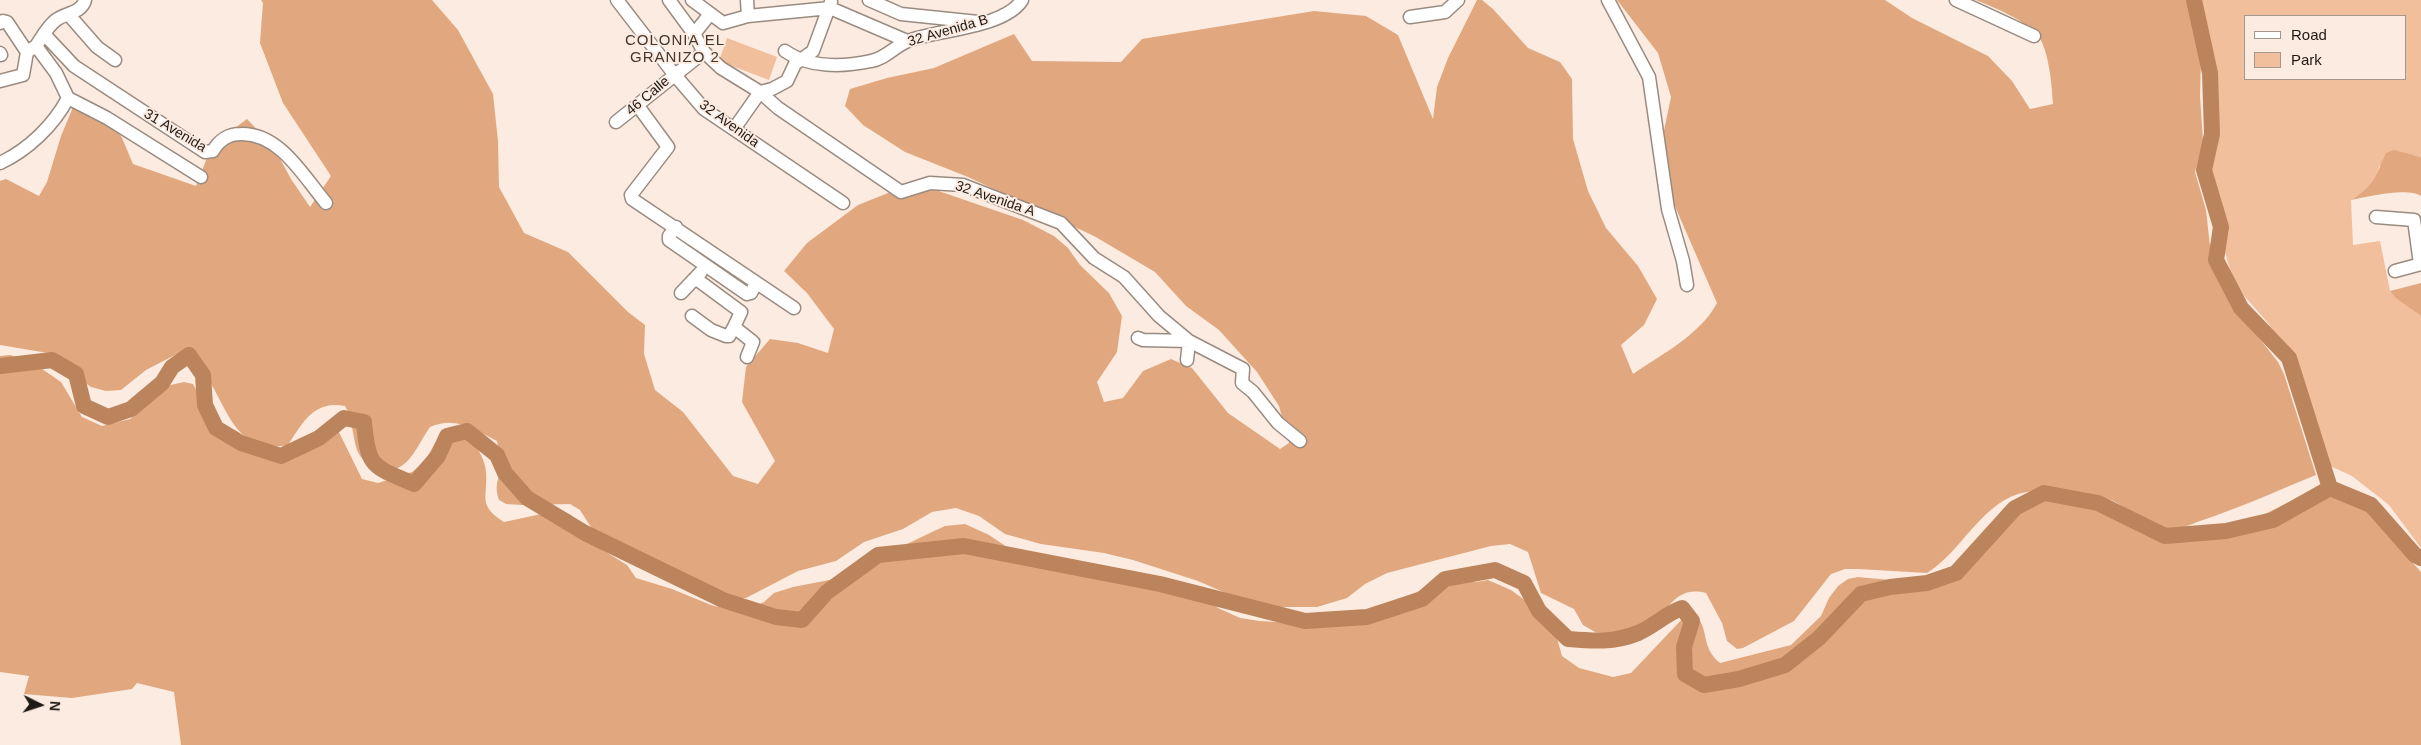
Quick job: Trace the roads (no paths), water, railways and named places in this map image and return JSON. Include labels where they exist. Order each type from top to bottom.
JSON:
[{"type":"street","points":[[0,81],[23,75],[31,49],[53,22],[69,15],[84,5],[85,0]]},
{"type":"street","name":"32 Avenida","points":[[617,0],[674,74],[704,109],[843,203]]},
{"type":"street","points":[[692,0],[723,23],[748,16],[830,4],[907,41]]},
{"type":"street","points":[[747,0],[748,16]]},
{"type":"street","points":[[868,0],[901,14],[982,23]]},
{"type":"street","name":"32 Avenida B","points":[[785,51],[800,60],[837,65],[873,61],[907,41],[959,30],[1012,11],[1022,0]]},
{"type":"street","points":[[1410,18],[1445,12],[1458,0]]},
{"type":"street","points":[[1608,0],[1649,76],[1668,209],[1683,261],[1687,285]]},
{"type":"street","points":[[1956,0],[2034,36]]},
{"type":"street","name":"32 Avenida A","points":[[673,1],[704,52],[721,68],[760,92],[778,108],[901,192],[930,183],[963,184],[1061,223],[1094,258],[1124,277],[1159,316],[1189,341],[1243,369],[1241,391],[1253,392],[1278,423],[1300,441]]},
{"type":"street","points":[[734,129],[760,92],[772,89],[787,81],[795,64],[813,51],[830,4]]},
{"type":"street","points":[[694,34],[710,14]]},
{"type":"street","points":[[69,15],[97,47],[115,60]]},
{"type":"street","points":[[0,23],[8,22],[31,49],[56,73],[68,98],[108,118],[201,177]]},
{"type":"street","name":"31 Avenida","points":[[44,34],[74,66],[118,97],[205,152],[213,151],[227,136],[235,134],[257,135],[273,142],[326,203]]},
{"type":"street","name":"46 Calle","points":[[616,122],[704,52]]},
{"type":"street","points":[[108,118],[118,97]]},
{"type":"street","points":[[0,163],[16,156],[35,139],[62,111],[68,98]]},
{"type":"street","points":[[638,106],[668,147],[631,197],[794,308]]},
{"type":"street","points":[[2376,217],[2414,220],[2420,264],[2396,271]]},
{"type":"street","points":[[676,227],[668,236],[669,240],[706,266],[747,294],[752,293],[756,283]]},
{"type":"street","points":[[682,293],[706,266]]},
{"type":"street","points":[[692,316],[711,330],[729,336],[741,316],[740,310],[695,278]]},
{"type":"street","points":[[734,327],[752,342],[747,357]]},
{"type":"street","points":[[1138,338],[1170,342],[1189,341],[1187,360]]},
{"type":"waterway","points":[[2194,0],[2210,73],[2212,134],[2204,170],[2221,227],[2216,260],[2241,308],[2289,358],[2330,488]]},
{"type":"waterway","points":[[0,366],[52,360],[76,374],[84,406],[108,417],[131,409],[162,383],[172,367],[189,355],[203,375],[205,405],[216,428],[241,443],[281,456],[319,438],[344,418],[364,422],[368,449],[375,464],[381,469],[414,484],[438,456],[447,436],[467,431],[497,455],[505,473],[527,498],[585,533],[723,600],[776,617],[802,620],[827,592],[878,555],[964,546],[1160,584],[1305,621],[1367,617],[1422,599],[1445,579],[1495,570],[1524,583],[1539,611],[1568,639],[1603,640],[1629,636],[1644,630],[1682,608],[1692,621],[1684,647],[1685,674],[1704,685],[1739,679],[1785,665],[1819,638],[1861,594],[1890,587],[1927,583],[1956,573],[2015,508],[2044,493],[2098,503],[2165,536],[2226,531],[2273,520],[2330,488],[2371,505],[2415,555],[2421,558]]},
{"type":"district","name":"COLONIA EL GRANIZO 2","points":[[675,50]]}]
